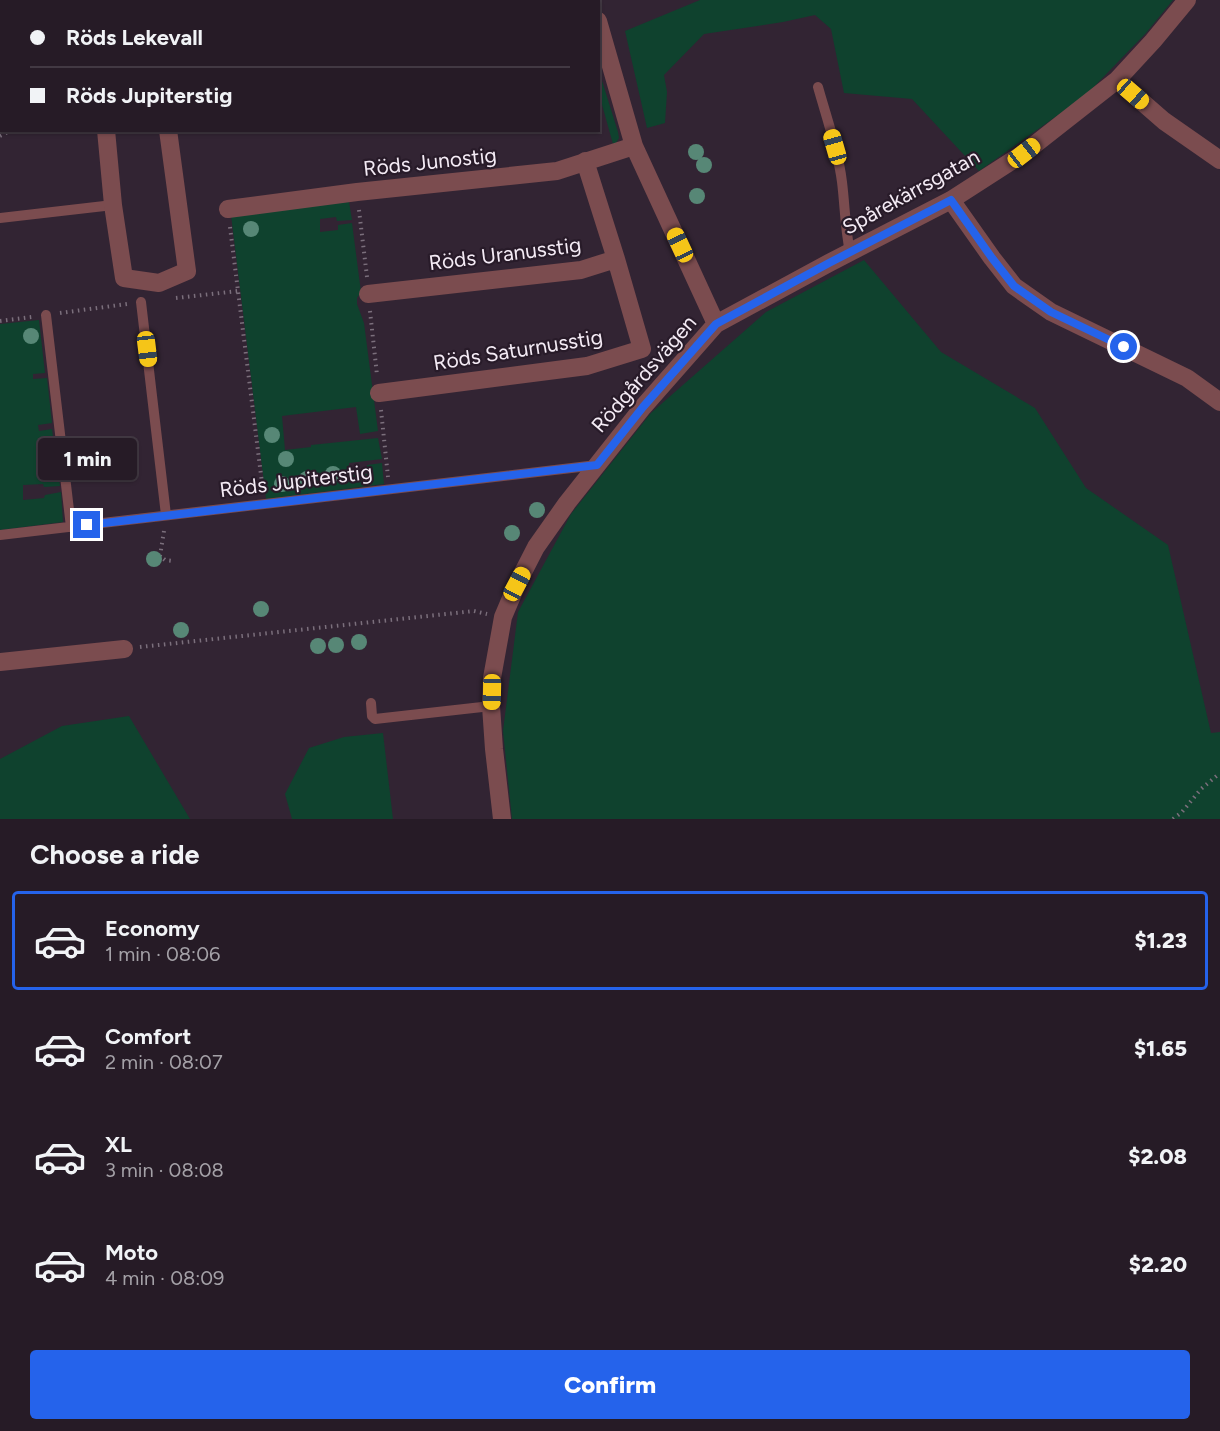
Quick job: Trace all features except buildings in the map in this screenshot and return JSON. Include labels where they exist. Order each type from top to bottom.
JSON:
[{"type":"street","name":"Spårekärrsgatan","points":[[716,324],[951,200],[1024,153],[1117,80],[1187,0]]},
{"type":"street","name":"Rödgårdsvägen","points":[[502,819],[494,749],[492,678],[503,617],[517,584],[536,547],[567,503],[650,398],[716,324],[634,146],[600,28]]},
{"type":"street","points":[[1117,80],[1164,121],[1220,160]]},
{"type":"street","points":[[106,132],[113,205],[124,278],[159,283],[187,271],[168,132]]},
{"type":"street","name":"Röds Junostig","points":[[228,208],[557,171],[634,146]]},
{"type":"street","name":"Röds Uranusstig","points":[[368,294],[581,270],[616,258],[585,161]]},
{"type":"street","points":[[951,200],[1014,286],[1051,312],[1187,378],[1220,402]]},
{"type":"street","name":"Röds Saturnusstig","points":[[379,393],[587,366],[642,349],[616,258]]},
{"type":"street","points":[[0,662],[124,649]]},
{"type":"lane","points":[[818,87],[835,147],[842,183],[850,252]]},
{"type":"lane","points":[[0,218],[113,205]]},
{"type":"lane","points":[[141,302],[166,515]]},
{"type":"lane","points":[[46,315],[71,527]]},
{"type":"lane","name":"Röds Jupiterstig","points":[[0,536],[597,465]]},
{"type":"lane","points":[[371,703],[372,716],[375,719],[491,706]]},
{"type":"path","points":[[357,192],[390,489]]},
{"type":"path","points":[[228,208],[265,504]]},
{"type":"path","points":[[173,298],[238,291]]},
{"type":"path","points":[[0,321],[141,302]]},
{"type":"path","points":[[166,515],[160,556],[165,560],[174,561]]},
{"type":"path","points":[[124,649],[474,611],[503,617]]},
{"type":"path","points":[[1173,819],[1182,812],[1201,789],[1220,773]]},
{"type":"green space","points":[[700,0],[1173,0],[1146,33],[1085,96],[979,171],[912,99],[844,93],[831,29],[815,15],[704,34],[664,75],[667,92],[665,123],[647,128],[625,31]]},
{"type":"green space","points":[[600,74],[618,132],[619,138],[613,144],[600,98]]},
{"type":"green space","points":[[349,202],[352,220],[337,221],[336,217],[320,219],[320,232],[338,230],[338,225],[352,223],[361,292],[357,298],[357,304],[364,323],[378,431],[360,434],[356,407],[282,416],[285,450],[378,438],[382,459],[349,463],[350,475],[367,474],[367,465],[382,463],[384,484],[266,499],[231,215]]},
{"type":"green space","points":[[864,260],[941,352],[1035,408],[1086,488],[1168,545],[1211,733],[1220,732],[1220,819],[512,819],[503,731],[518,612],[571,514],[651,413],[766,312]]},
{"type":"green space","points":[[39,320],[45,373],[33,374],[33,379],[47,378],[52,423],[38,425],[39,431],[52,429],[60,486],[23,485],[23,500],[44,498],[45,495],[61,492],[63,522],[0,530],[0,324]]},
{"type":"green space","points":[[129,716],[190,819],[0,819],[0,759],[62,726]]},
{"type":"green space","points":[[383,733],[393,819],[292,819],[285,794],[309,748],[344,737]]},
{"type":"route","points":[[87,525],[597,465],[643,407],[716,324],[951,200],[1014,286],[1051,312],[1124,347]]}]
